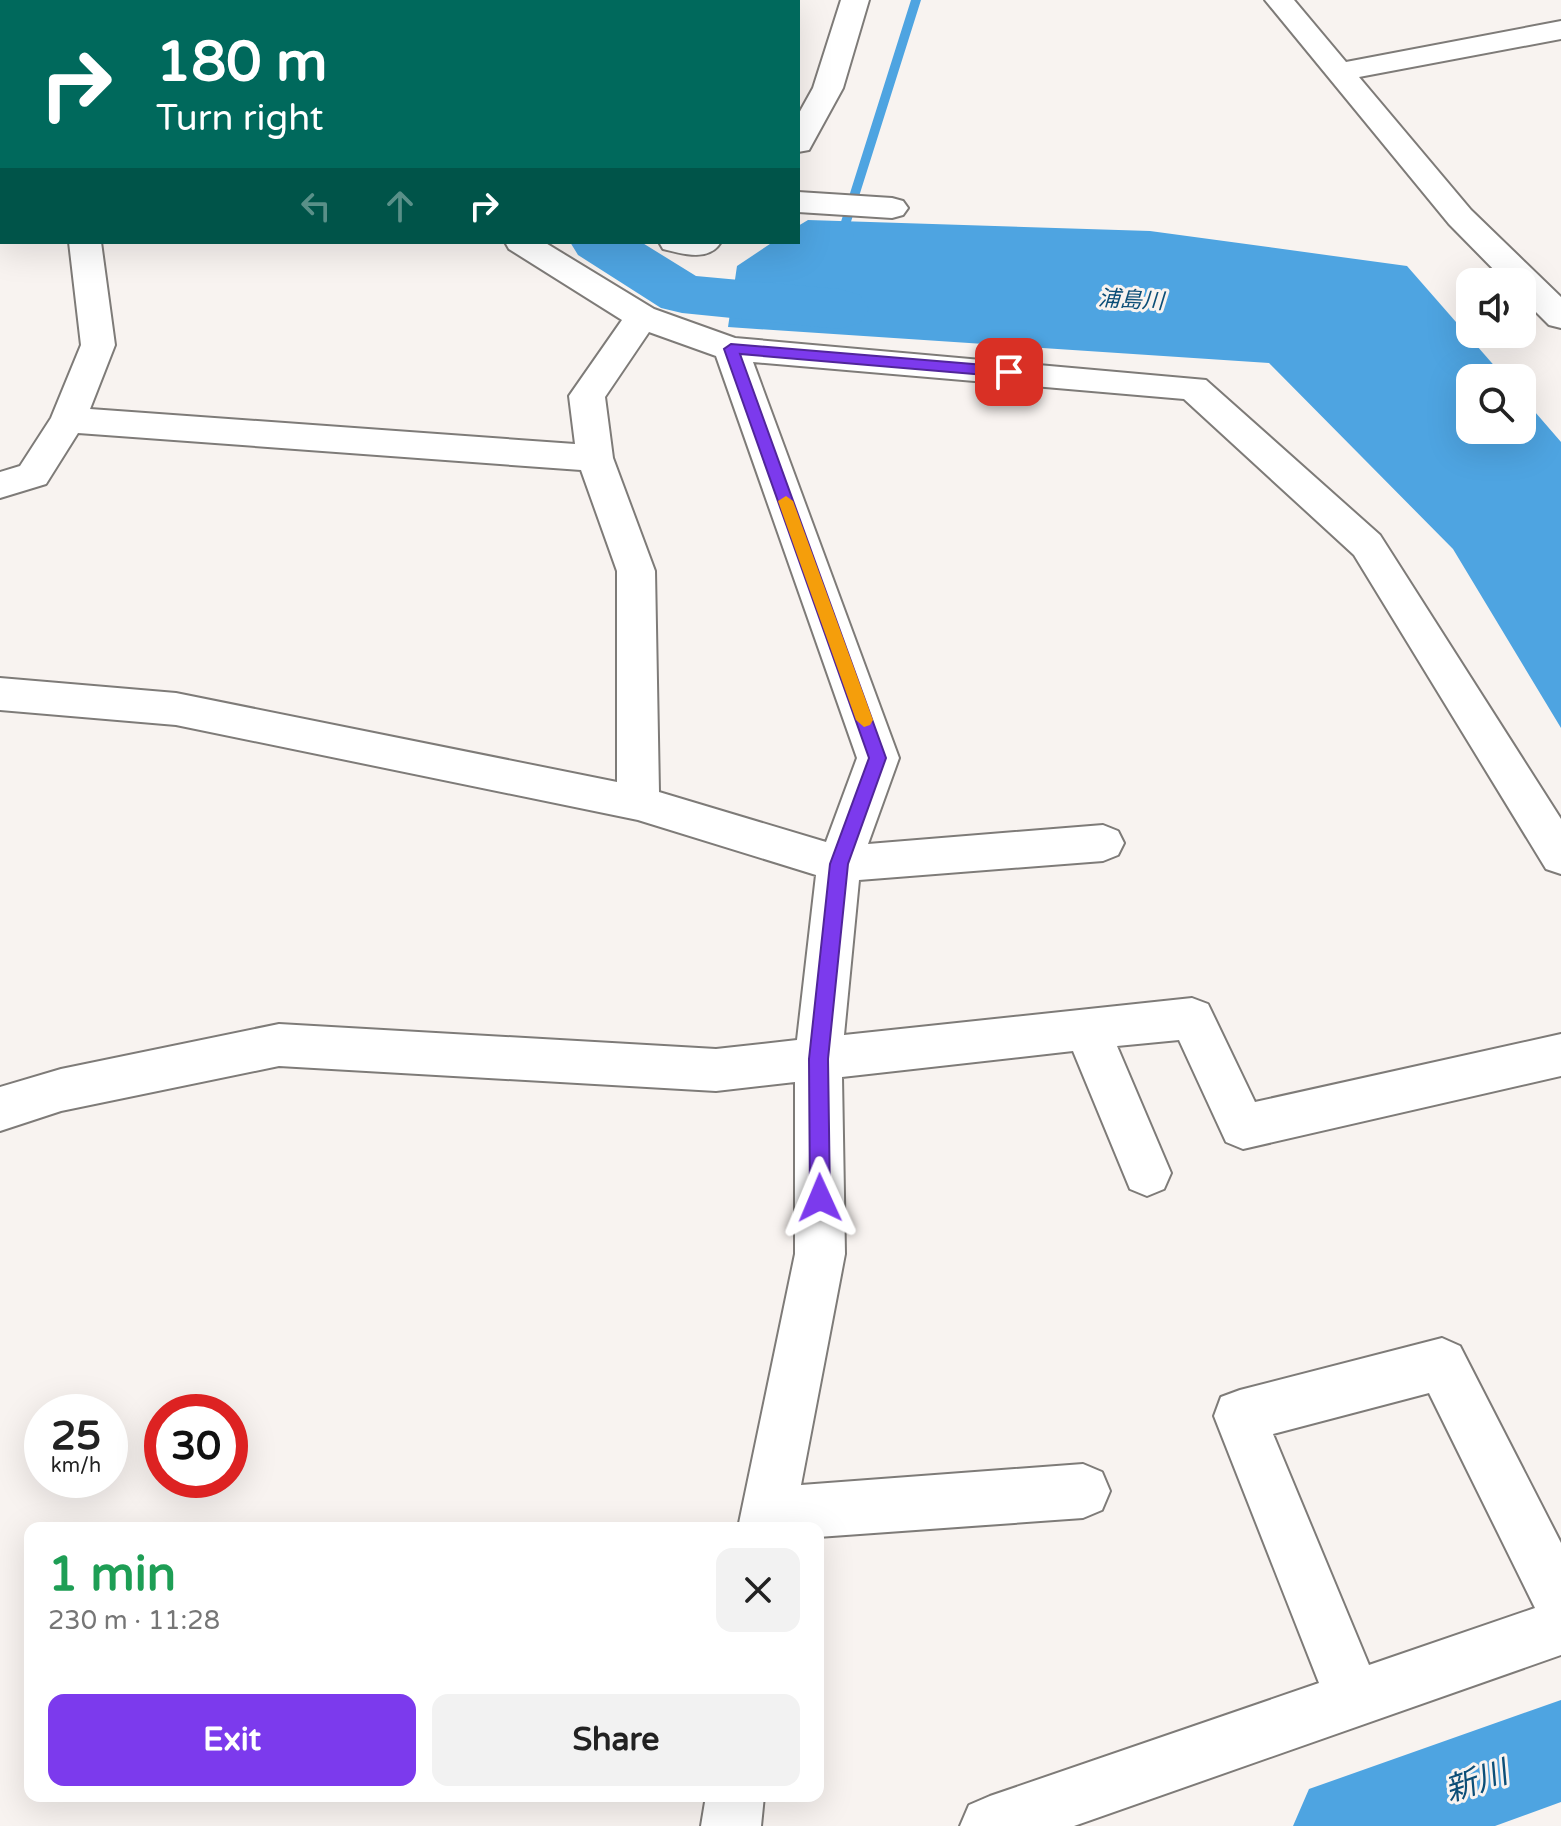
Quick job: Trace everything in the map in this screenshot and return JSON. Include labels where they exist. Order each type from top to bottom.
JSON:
[{"type":"street","points":[[800,139],[828,88],[855,0]]},
{"type":"street","points":[[1279,0],[1460,217],[1561,317]]},
{"type":"street","points":[[1339,72],[1561,30]]},
{"type":"street","points":[[800,202],[892,208]]},
{"type":"street","points":[[0,485],[33,475],[68,420],[98,345],[85,244]]},
{"type":"street","points":[[524,244],[642,317],[731,349],[1194,388],[1367,545],[1561,856]]},
{"type":"street","points":[[638,803],[636,571],[595,458],[587,396],[642,317]]},
{"type":"street","points":[[731,349],[878,758],[839,864],[818,1059],[820,1254],[766,1521],[1083,1491]]},
{"type":"street","points":[[68,420],[595,458]]},
{"type":"street","points":[[0,694],[176,709],[638,803],[839,864],[1103,843]]},
{"type":"street","points":[[0,1109],[61,1090],[279,1045],[716,1070],[1192,1018],[1243,1127],[1561,1055]]},
{"type":"street","points":[[1087,1030],[1147,1173]]},
{"type":"street","points":[[1354,1699],[1240,1416],[1442,1364],[1561,1601]]},
{"type":"street","points":[[990,1826],[1561,1627]]},
{"type":"street","points":[[731,1826],[734,1802]]},
{"type":"water","points":[[808,220],[1150,231],[1407,266],[1456,322],[1456,348],[1479,348],[1493,364],[1456,364],[1456,444],[1536,444],[1536,413],[1561,442],[1561,728],[1453,549],[1269,363],[728,327],[737,266],[770,244],[800,244],[800,225]]},
{"type":"waterway","points":[[849,235],[844,228],[916,0]]},
{"type":"waterway","name":"浦島川","points":[[602,244],[682,294],[839,309]]},
{"type":"waterway","name":"新川","points":[[1346,1826],[1561,1751]]},
{"type":"slow traffic","points":[[786,501],[864,720]]},
{"type":"route","points":[[820,1198],[818,1059],[839,864],[878,758],[731,349],[1009,372]]}]
